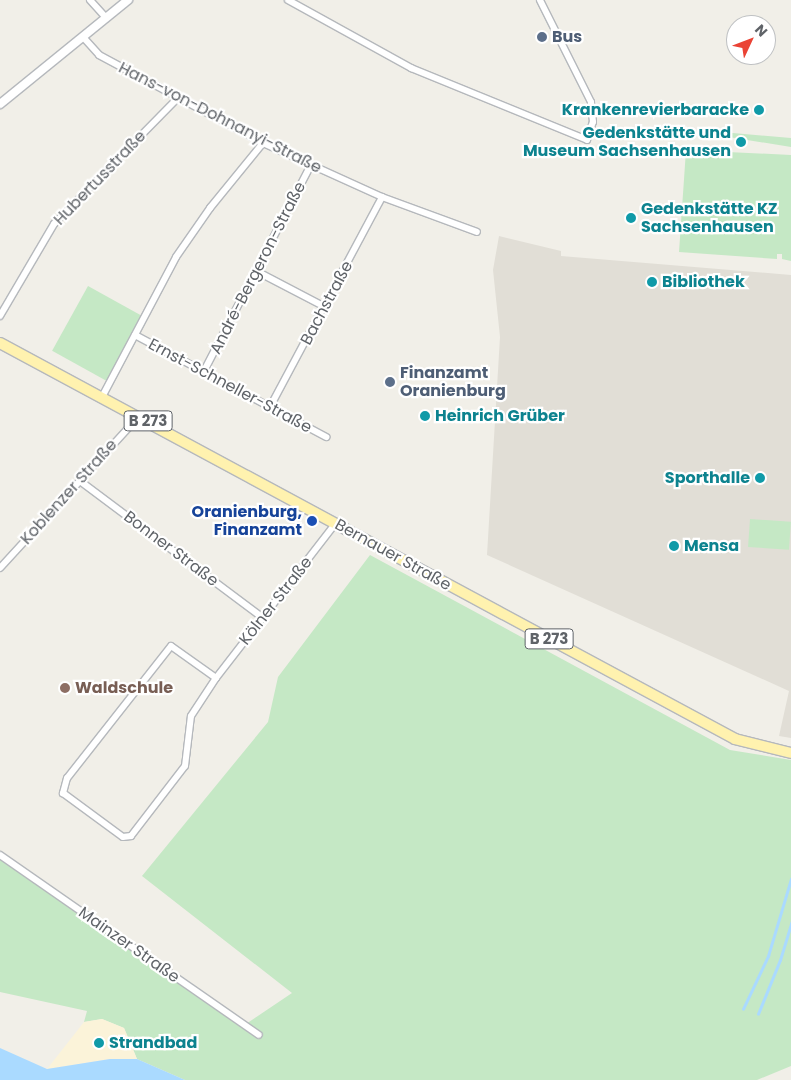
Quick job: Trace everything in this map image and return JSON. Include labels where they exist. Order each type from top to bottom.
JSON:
[{"type":"main road","name":"Bernauer Straße","points":[[0,343],[735,738],[791,753]]},
{"type":"street","points":[[90,0],[106,18]]},
{"type":"street","points":[[0,104],[128,0]]},
{"type":"street","points":[[288,0],[411,68],[587,140],[593,122],[591,102],[540,0]]},
{"type":"street","name":"Hans-von-Dohnanyi-Straße","points":[[83,37],[100,55],[262,143],[382,197],[477,232]]},
{"type":"street","name":"Hubertusstraße","points":[[0,316],[54,224],[178,98]]},
{"type":"street","points":[[102,397],[176,257],[210,208],[254,158],[262,143]]},
{"type":"street","name":"André-Bergeron-Straße","points":[[204,371],[258,272],[311,165]]},
{"type":"street","name":"Bachstraße","points":[[270,407],[382,197]]},
{"type":"street","points":[[258,272],[325,307]]},
{"type":"street","name":"Ernst-Schneller-Straße","points":[[134,335],[326,437]]},
{"type":"street","name":"Koblenzer Straße","points":[[0,568],[130,426],[136,415]]},
{"type":"street","name":"Bonner Straße","points":[[80,481],[262,617]]},
{"type":"street","name":"Kölner Straße","points":[[216,678],[171,646],[67,778],[63,793],[123,837],[131,836],[185,766],[191,716],[216,678],[335,524]]},
{"type":"street","name":"Mainzer Straße","points":[[0,855],[259,1035]]},
{"type":"shaded area","points":[[499,236],[561,251],[561,256],[791,275],[791,738],[779,736],[789,691],[487,555],[500,337],[493,270]]},
{"type":"green space","points":[[710,131],[791,138],[791,147],[704,133]]},
{"type":"green space","points":[[686,150],[791,155],[791,261],[782,259],[782,254],[777,254],[777,259],[679,252]]},
{"type":"green space","points":[[88,286],[144,317],[108,382],[52,351]]},
{"type":"green space","points":[[750,519],[791,522],[789,550],[748,547]]},
{"type":"green space","points":[[370,555],[730,750],[791,760],[791,1066],[757,1080],[185,1080],[137,1059],[124,1028],[102,1019],[84,1022],[87,1011],[0,992],[0,854],[243,1026],[292,993],[142,876],[268,722],[278,677]]},
{"type":"sand","name":"Strandbad","points":[[102,1019],[124,1028],[137,1059],[110,1059],[47,1069],[84,1022]]},
{"type":"water","points":[[0,1048],[47,1069],[110,1059],[137,1059],[185,1080],[0,1080]]},
{"type":"waterway","points":[[743,1009],[768,956],[791,879]]},
{"type":"waterway","points":[[758,1014],[780,960],[791,923]]},
{"type":"place","name":"Bus","points":[[542,37]]},
{"type":"place","name":"Krankenrevierbaracke","points":[[759,110]]},
{"type":"place","name":"Gedenkstätte und Museum Sachsenhausen","points":[[741,142]]},
{"type":"place","name":"Gedenkstätte KZ Sachsenhausen","points":[[631,218]]},
{"type":"place","name":"Bibliothek","points":[[652,282]]},
{"type":"place","name":"Finanzamt Oranienburg","points":[[390,382]]},
{"type":"place","name":"Heinrich Grüber","points":[[425,416]]},
{"type":"place","name":"Sporthalle","points":[[760,478]]},
{"type":"place","name":"Oranienburg, Finanzamt","points":[[312,521]]},
{"type":"place","name":"Mensa","points":[[674,546]]},
{"type":"place","name":"Waldschule","points":[[65,688]]},
{"type":"place","name":"Strandbad","points":[[99,1043]]}]
